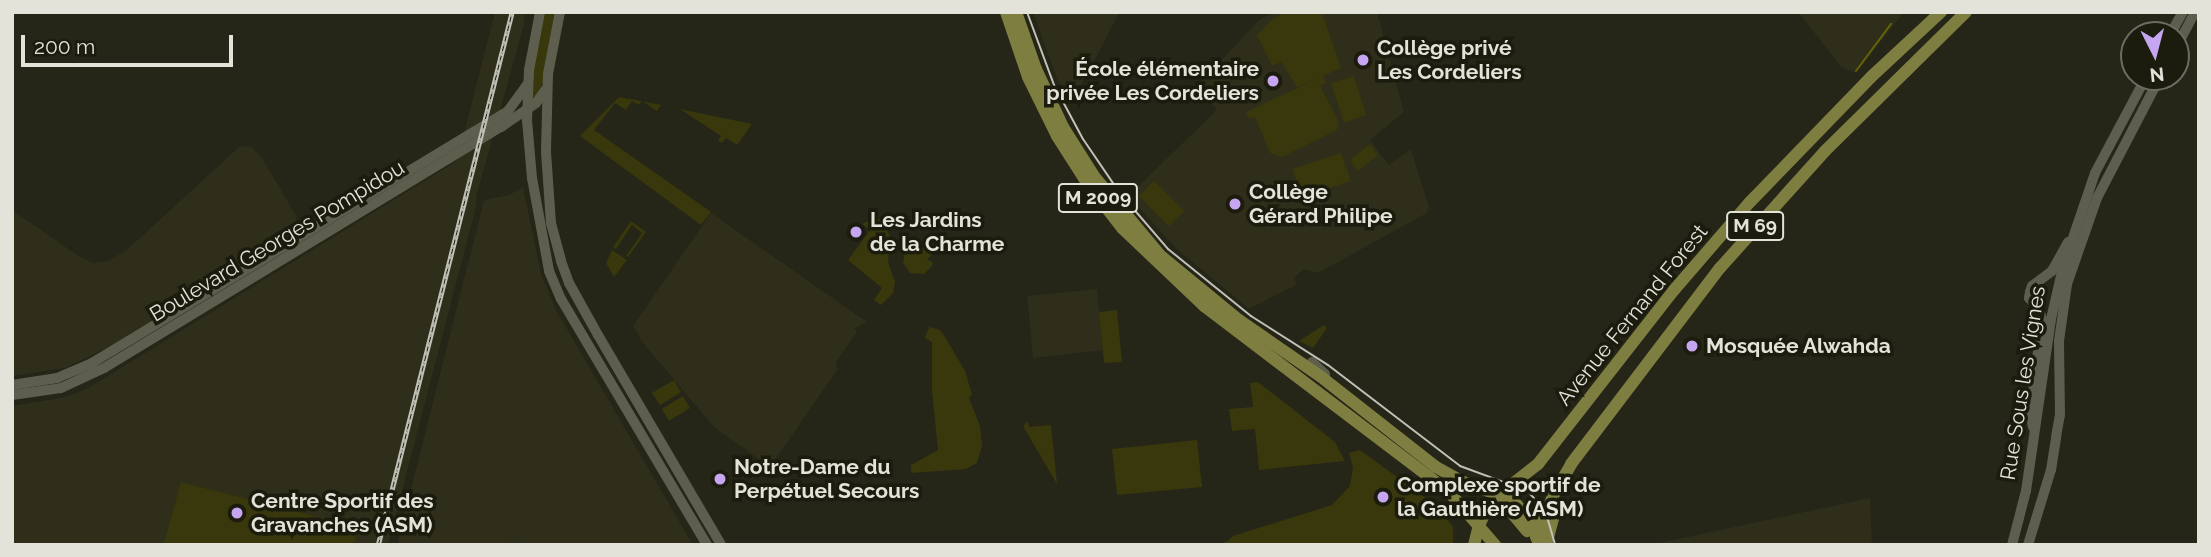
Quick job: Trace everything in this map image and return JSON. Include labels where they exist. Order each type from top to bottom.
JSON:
[{"type":"main road","points":[[540,12],[528,83],[527,110],[532,178],[546,258],[561,299],[707,545]]},
{"type":"main road","points":[[560,12],[546,89],[546,163],[553,233],[569,283],[721,545]]},
{"type":"main road","name":"M 2009","points":[[1006,12],[1038,99],[1087,183],[1123,229],[1180,285],[1299,380],[1483,517],[1495,545]]},
{"type":"main road","name":"M 2009","points":[[1016,12],[1036,69],[1063,127],[1094,176],[1161,256],[1239,320],[1309,364],[1342,393],[1455,478],[1501,493],[1519,505],[1532,523],[1537,543]]},
{"type":"main road","name":"Avenue Fernand Forest","points":[[1501,493],[1538,464],[1674,289],[1750,202],[1871,77],[1941,12]]},
{"type":"main road","name":"Avenue Fernand Forest","points":[[1537,543],[1572,464],[1689,307],[1758,223],[1873,101],[1966,12]]},
{"type":"main road","name":"Boulevard Georges Pompidou","points":[[12,385],[57,377],[92,363],[508,111],[528,83]]},
{"type":"main road","name":"Boulevard Georges Pompidou","points":[[12,395],[61,388],[104,368],[527,110],[546,89]]},
{"type":"main road","points":[[508,111],[527,110],[546,123]]},
{"type":"main road","points":[[500,127],[516,131],[528,138]]},
{"type":"main road","points":[[1443,487],[1465,499],[1505,545]]},
{"type":"main road","name":"M 69","points":[[1474,545],[1483,517],[1501,493]]},
{"type":"main road","points":[[1457,500],[1474,545]]},
{"type":"main road","points":[[1483,517],[1516,515],[1537,543]]},
{"type":"street","name":"Rue Sous les Vignes","points":[[2011,545],[2024,498],[2053,306],[2095,173],[2139,91]]},
{"type":"street","name":"Rue Sous les Vignes","points":[[2028,545],[2051,470],[2060,415],[2059,341],[2067,284],[2097,198],[2153,91]]},
{"type":"street","points":[[2035,430],[2030,413],[2042,320],[2039,309],[2029,298],[2030,292],[2034,284],[2052,271],[2065,243],[2073,237]]},
{"type":"street","points":[[1260,347],[1290,363],[1309,364],[1299,380]]},
{"type":"shaded area","points":[[495,12],[525,12],[524,25],[477,194],[476,207],[388,545],[354,545],[358,527],[181,482],[163,545],[12,545],[12,406],[66,397],[90,387],[457,161]]},
{"type":"shaded area","points":[[544,12],[556,12],[544,81],[535,98],[531,95],[533,68]]},
{"type":"shaded area","points":[[1033,12],[1120,12],[1070,106],[1056,76]]},
{"type":"shaded area","points":[[1275,12],[1377,12],[1404,112],[1370,140],[1389,165],[1411,149],[1429,207],[1427,213],[1318,273],[1304,269],[1295,277],[1296,285],[1249,309],[1178,250],[1128,196],[1217,110],[1196,87],[1259,20]]},
{"type":"shaded area","points":[[1285,12],[1322,13],[1341,68],[1323,76],[1326,83],[1320,86],[1339,122],[1337,130],[1282,157],[1270,153],[1255,117],[1249,119],[1246,112],[1321,77],[1297,87],[1281,62],[1272,66],[1257,35],[1273,19]]},
{"type":"shaded area","points":[[1798,12],[1904,12],[1856,73],[1842,68]]},
{"type":"shaded area","points":[[1354,76],[1366,115],[1344,123],[1331,83]]},
{"type":"shaded area","points":[[619,97],[642,101],[639,105],[632,101],[626,110],[615,103],[594,130],[711,212],[701,225],[580,136]]},
{"type":"shaded area","points":[[642,101],[661,105],[657,111]]},
{"type":"shaded area","points":[[680,109],[752,124],[737,145],[726,138],[722,143],[718,141],[721,136]]},
{"type":"shaded area","points":[[1370,144],[1378,155],[1358,171],[1350,160]]},
{"type":"shaded area","points":[[240,146],[252,147],[262,158],[297,217],[294,231],[280,244],[109,347],[65,368],[12,376],[12,210],[80,257],[93,263],[109,261],[129,248]]},
{"type":"shaded area","points":[[1341,153],[1351,181],[1302,197],[1292,169]]},
{"type":"shaded area","points":[[1154,181],[1184,211],[1169,226],[1139,196]]},
{"type":"shaded area","points":[[523,187],[541,274],[556,310],[693,545],[521,545],[511,542],[510,545],[397,545],[484,200],[509,195]]},
{"type":"shaded area","points":[[711,213],[867,322],[855,328],[857,332],[836,362],[838,369],[770,467],[715,428],[643,343],[633,326]]},
{"type":"shaded area","points":[[877,216],[891,237],[888,262],[895,282],[893,293],[881,305],[874,300],[882,288],[848,260],[870,230],[862,224]]},
{"type":"shaded area","points":[[631,221],[646,232],[628,257],[626,256],[642,233],[632,225],[616,249],[613,247]]},
{"type":"shaded area","points":[[914,245],[926,247],[932,254],[927,260],[933,262],[932,266],[924,274],[910,273],[903,263],[905,252]]},
{"type":"shaded area","points":[[612,250],[627,260],[614,277],[606,263]]},
{"type":"shaded area","points":[[1097,289],[1103,350],[1033,358],[1027,296]]},
{"type":"shaded area","points":[[1117,310],[1122,362],[1104,363],[1099,312]]},
{"type":"shaded area","points":[[1324,325],[1327,328],[1313,348],[1299,341]]},
{"type":"shaded area","points":[[929,327],[940,330],[965,371],[972,394],[969,398],[980,426],[982,446],[977,463],[966,469],[911,473],[911,465],[938,450],[932,391],[932,342],[925,338]]},
{"type":"shaded area","points":[[674,380],[681,392],[660,405],[652,393]]},
{"type":"shaded area","points":[[1258,382],[1335,442],[1345,461],[1259,470],[1255,429],[1232,431],[1229,409],[1253,407],[1250,383]]},
{"type":"shaded area","points":[[683,396],[690,408],[669,421],[662,409]]},
{"type":"shaded area","points":[[1028,421],[1029,427],[1051,425],[1057,484],[1023,426]]},
{"type":"shaded area","points":[[1197,440],[1202,487],[1117,495],[1112,449]]},
{"type":"shaded area","name":"Complexe sportif de la Gauthière (ASM)","points":[[1360,450],[1438,507],[1453,527],[1453,545],[1215,545],[1228,541],[1233,536],[1332,505],[1350,486],[1353,467],[1349,453]]},
{"type":"shaded area","name":"Centre Sportif des Gravanches (ASM)","points":[[181,482],[358,527],[354,545],[163,545]]},
{"type":"shaded area","points":[[1870,498],[1872,545],[1650,545]]},
{"type":"waterway","points":[[1856,71],[1891,24]]},
{"type":"tram line","points":[[1027,12],[1054,85],[1083,139],[1119,192],[1168,249],[1251,316],[1328,365],[1460,466],[1528,491],[1546,513],[1555,545]]},
{"type":"railway","points":[[378,545],[512,12]]},
{"type":"place","name":"Collège privé Les Cordeliers","points":[[1363,60]]},
{"type":"place","name":"École élémentaire privée Les Cordeliers","points":[[1273,81]]},
{"type":"place","name":"Collège Gérard Philipe","points":[[1235,204]]},
{"type":"place","name":"Les Jardins de la Charme","points":[[856,232]]},
{"type":"place","name":"Mosquée Alwahda","points":[[1692,346]]},
{"type":"place","name":"Notre-Dame du Perpétuel Secours","points":[[720,479]]},
{"type":"place","name":"Complexe sportif de la Gauthière (ASM)","points":[[1383,497]]},
{"type":"place","name":"Centre Sportif des Gravanches (ASM)","points":[[237,513]]}]
